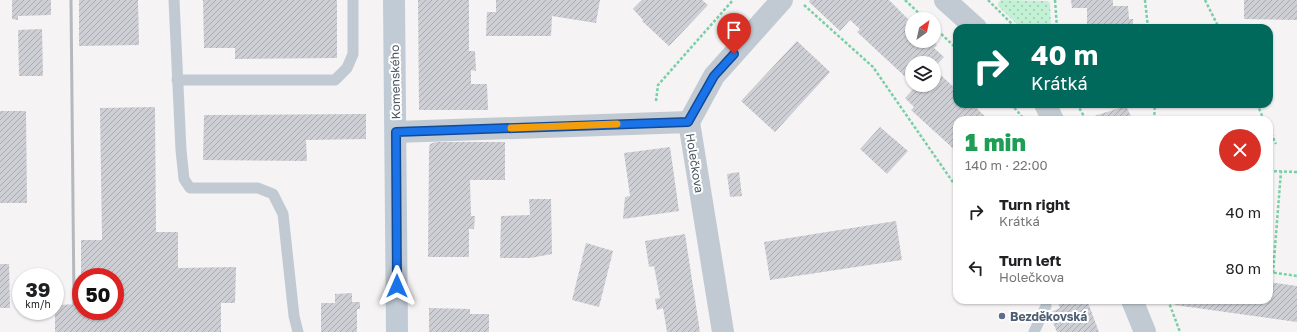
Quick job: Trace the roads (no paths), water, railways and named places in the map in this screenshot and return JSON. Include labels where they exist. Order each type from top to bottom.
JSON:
[{"type":"main road","name":"Komenského","points":[[394,0],[397,332]]},
{"type":"street","name":"Holečkova","points":[[723,332],[688,122],[714,76],[782,0]]},
{"type":"street","points":[[945,0],[972,24]]},
{"type":"street","points":[[396,132],[688,122]]},
{"type":"street","points":[[1134,304],[1146,332]]},
{"type":"lane","points":[[174,0],[177,80],[184,179],[190,188],[258,188],[273,194],[283,214],[294,316],[298,332]]},
{"type":"lane","points":[[177,80],[335,80],[347,68],[353,54],[353,0]]},
{"type":"lane","points":[[1034,332],[1046,306]]},
{"type":"railway","points":[[71,0],[74,268]]},
{"type":"place","name":"Bezděkovská","points":[[1002,316]]}]
